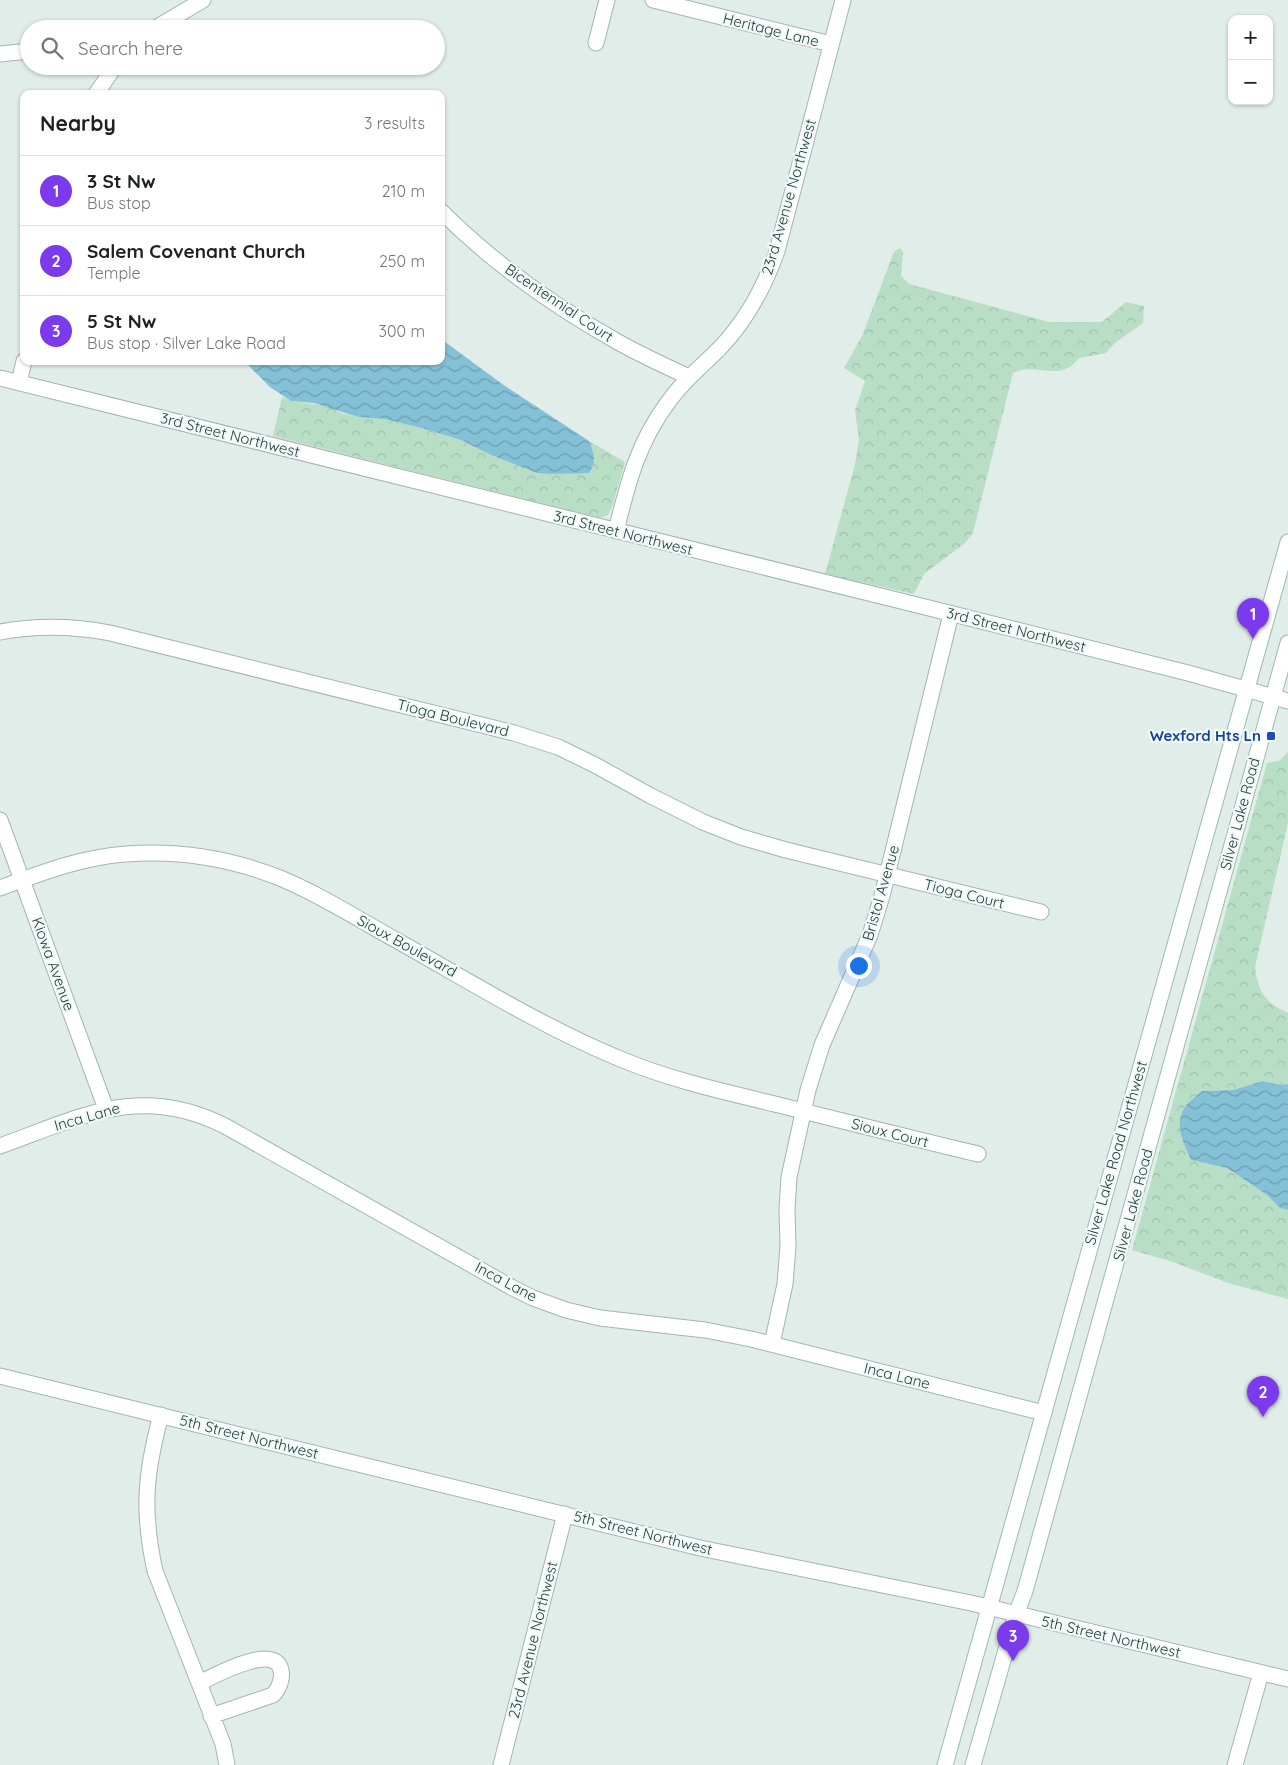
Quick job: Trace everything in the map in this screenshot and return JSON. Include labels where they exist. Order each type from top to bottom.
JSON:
[{"type":"street","points":[[169,20],[203,0]]},
{"type":"street","points":[[596,43],[607,0]]},
{"type":"street","name":"Heritage Lane","points":[[653,0],[831,44]]},
{"type":"street","name":"23rd Avenue Northwest","points":[[616,531],[629,481],[640,450],[659,415],[689,377],[737,329],[754,305],[767,278],[777,251],[843,0]]},
{"type":"street","points":[[0,54],[20,51]]},
{"type":"street","points":[[99,90],[109,75]]},
{"type":"street","name":"Bicentennial Court","points":[[445,215],[513,273],[563,309],[618,342],[689,377]]},
{"type":"street","points":[[19,383],[23,365]]},
{"type":"street","name":"3rd Street Northwest","points":[[0,378],[951,614],[1288,701]]},
{"type":"street","name":"Silver Lake Road Northwest","points":[[945,1765],[1288,542]]},
{"type":"street","name":"Bristol Avenue","points":[[772,1344],[785,1284],[789,1177],[803,1111],[822,1045],[870,936],[887,875],[951,614]]},
{"type":"street","name":"Tioga Boulevard","points":[[0,632],[52,626],[82,628],[110,633],[514,733],[558,748],[595,765],[668,805],[734,834],[786,850],[887,875]]},
{"type":"street","name":"Silver Lake Road","points":[[973,1765],[1059,1470],[1288,642]]},
{"type":"street","name":"Kiowa Avenue","points":[[0,820],[106,1109]]},
{"type":"street","name":"Sioux Boulevard","points":[[0,888],[82,861],[126,854],[161,853],[186,855],[249,867],[281,879],[319,897],[539,1020],[620,1059],[679,1080],[803,1111]]},
{"type":"street","name":"Tioga Court","points":[[887,875],[1041,912]]},
{"type":"street","name":"Inca Lane","points":[[0,1146],[106,1109],[146,1105],[172,1107],[195,1113],[216,1122],[512,1287],[533,1298],[566,1310],[600,1318],[705,1330],[772,1344],[1044,1413]]},
{"type":"street","name":"Sioux Court","points":[[803,1111],[978,1154]]},
{"type":"street","name":"5th Street Northwest","points":[[0,1376],[700,1548],[971,1603],[1288,1679]]},
{"type":"street","points":[[161,1415],[147,1478],[146,1511],[149,1544],[155,1571],[223,1744],[227,1765]]},
{"type":"street","name":"23rd Avenue Northwest","points":[[501,1765],[565,1514]]},
{"type":"street","points":[[199,1683],[253,1660],[273,1659],[279,1664],[281,1672],[280,1683],[273,1695],[212,1716]]},
{"type":"street","points":[[1235,1765],[1260,1673]]},
{"type":"green space","points":[[900,248],[903,251],[901,276],[909,284],[1049,322],[1102,322],[1126,302],[1144,306],[1143,323],[1116,342],[1106,353],[1079,358],[1072,366],[1064,370],[1030,369],[1013,373],[973,533],[964,544],[924,574],[914,594],[825,574],[855,464],[859,440],[855,410],[865,381],[844,368],[862,336],[894,252]]},
{"type":"green space","points":[[282,397],[291,401],[328,406],[341,413],[358,417],[385,419],[425,429],[461,440],[491,455],[537,473],[589,473],[593,451],[589,441],[625,462],[612,507],[608,515],[600,518],[273,436]]},
{"type":"green space","points":[[1288,752],[1288,823],[1255,967],[1258,983],[1264,995],[1274,1005],[1288,1013],[1288,1084],[1280,1085],[1263,1081],[1233,1090],[1202,1091],[1191,1160],[1227,1168],[1267,1195],[1280,1208],[1288,1210],[1288,1299],[1228,1283],[1173,1262],[1132,1250],[1267,763],[1279,761]]},
{"type":"water","points":[[445,342],[505,386],[589,441],[594,457],[593,465],[589,473],[537,473],[491,455],[461,440],[385,419],[358,417],[314,403],[291,401],[270,387],[248,365],[445,365]]},
{"type":"water","points":[[1263,1081],[1280,1085],[1288,1084],[1288,1210],[1280,1208],[1267,1195],[1227,1168],[1191,1160],[1181,1134],[1180,1120],[1182,1114],[1187,1105],[1202,1091],[1233,1090]]},
{"type":"place","name":"3 St Nw","points":[[1253,639]]},
{"type":"place","name":"Wexford Hts Ln","points":[[1271,736]]},
{"type":"place","name":"Salem Covenant Church","points":[[1263,1417]]},
{"type":"place","name":"5 St Nw","points":[[1013,1661]]}]
